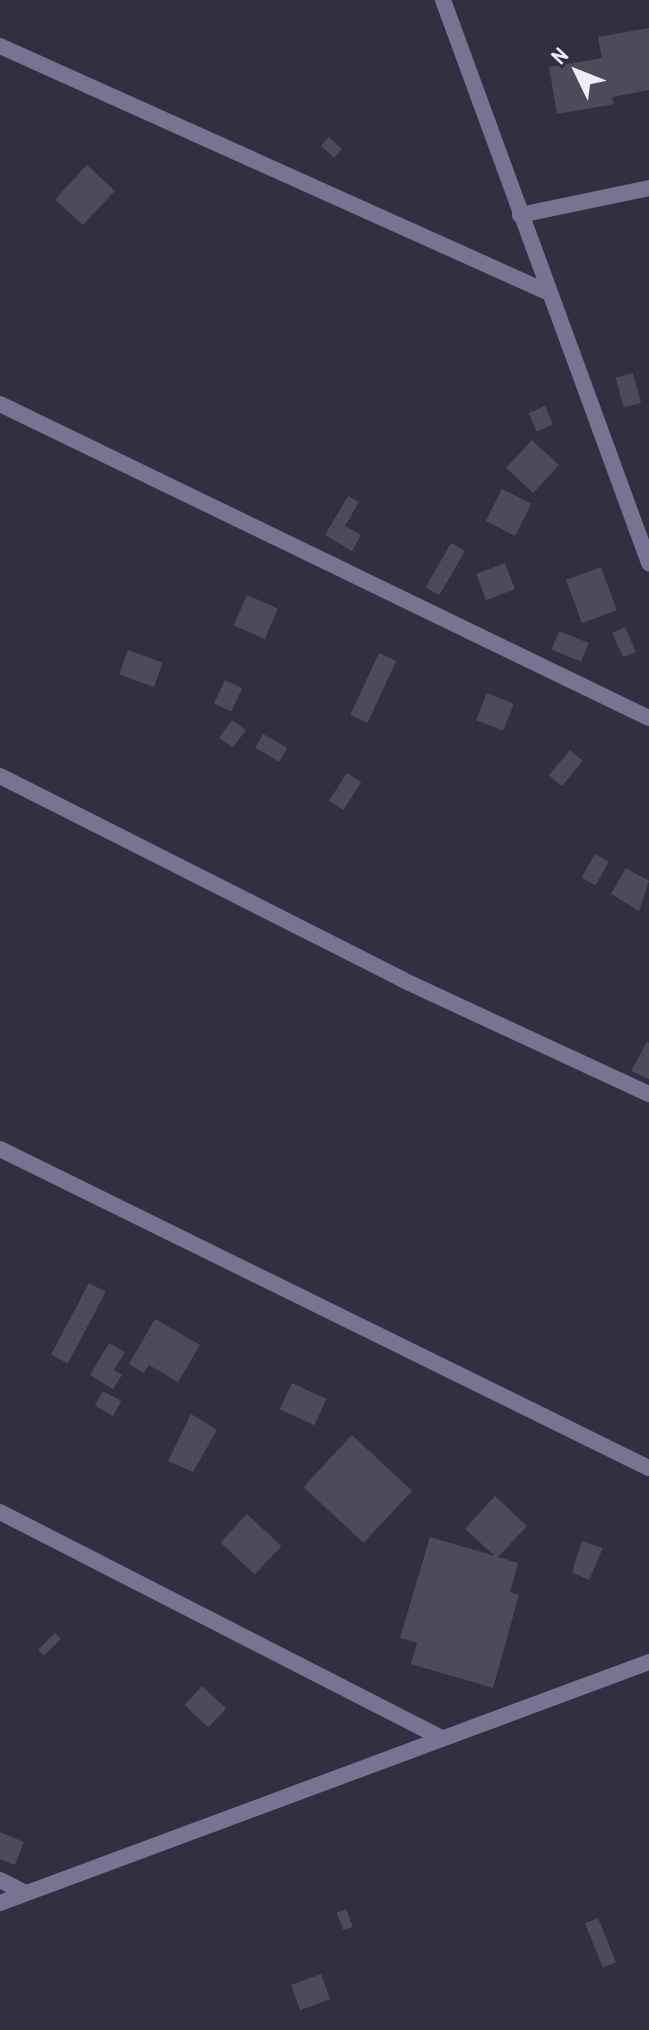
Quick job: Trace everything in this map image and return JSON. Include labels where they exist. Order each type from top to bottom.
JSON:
[{"type":"street","points":[[443,0],[547,292],[649,563]]},
{"type":"street","points":[[0,46],[547,292]]},
{"type":"street","points":[[520,215],[649,188]]},
{"type":"street","points":[[0,404],[649,718]]},
{"type":"street","points":[[0,776],[403,980],[649,1094]]},
{"type":"street","points":[[0,1149],[649,1468]]},
{"type":"street","points":[[0,1512],[439,1737]]},
{"type":"street","points":[[0,1903],[439,1737],[649,1662]]},
{"type":"street","points":[[0,1880],[26,1893]]},
{"type":"building","points":[[649,28],[649,90],[612,97],[614,104],[557,114],[549,67],[602,58],[598,37]]},
{"type":"building","points":[[329,137],[342,149],[334,158],[321,146]]},
{"type":"building","points":[[87,165],[115,191],[83,225],[55,199]]},
{"type":"building","points":[[633,373],[641,403],[624,408],[616,378]]},
{"type":"building","points":[[545,406],[553,424],[537,432],[529,413]]},
{"type":"building","points":[[532,440],[559,465],[533,493],[506,468]]},
{"type":"building","points":[[502,489],[531,504],[515,536],[486,521]]},
{"type":"building","points":[[348,496],[359,502],[345,526],[361,535],[352,551],[325,535]]},
{"type":"building","points":[[451,543],[465,551],[439,595],[426,587]]},
{"type":"building","points":[[505,563],[515,589],[486,600],[476,574]]},
{"type":"building","points":[[601,567],[617,610],[582,623],[566,580]]},
{"type":"building","points":[[247,595],[278,609],[265,639],[234,625]]},
{"type":"building","points":[[625,627],[636,652],[623,657],[612,633]]},
{"type":"building","points":[[559,631],[589,643],[581,662],[552,650]]},
{"type":"building","points":[[128,650],[163,663],[154,687],[119,674]]},
{"type":"building","points":[[379,653],[396,661],[367,723],[350,715]]},
{"type":"building","points":[[225,680],[242,688],[231,712],[214,704]]},
{"type":"building","points":[[487,693],[514,704],[503,731],[476,720]]},
{"type":"building","points":[[232,720],[246,730],[233,748],[219,738]]},
{"type":"building","points":[[263,734],[287,748],[279,762],[255,748]]},
{"type":"building","points":[[570,750],[583,761],[562,786],[549,775]]},
{"type":"building","points":[[347,773],[361,782],[343,810],[329,801]]},
{"type":"building","points":[[595,854],[609,862],[595,885],[582,877]]},
{"type":"building","points":[[626,868],[649,881],[639,911],[611,894]]},
{"type":"building","points":[[649,1043],[649,1079],[631,1071]]},
{"type":"building","points":[[89,1283],[106,1292],[68,1363],[51,1355]]},
{"type":"building","points":[[155,1319],[200,1345],[178,1382],[149,1365],[144,1373],[129,1364]]},
{"type":"building","points":[[109,1343],[125,1352],[114,1370],[122,1375],[113,1389],[90,1375]]},
{"type":"building","points":[[292,1383],[326,1399],[314,1425],[280,1409]]},
{"type":"building","points":[[103,1391],[121,1401],[113,1416],[95,1406]]},
{"type":"building","points":[[191,1414],[217,1430],[193,1472],[168,1461]]},
{"type":"building","points":[[352,1435],[412,1491],[364,1543],[304,1487]]},
{"type":"building","points":[[495,1496],[527,1526],[498,1557],[518,1563],[510,1592],[519,1595],[493,1688],[411,1664],[417,1643],[400,1638],[430,1537],[495,1556],[465,1529]]},
{"type":"building","points":[[247,1514],[281,1546],[255,1575],[220,1543]]},
{"type":"building","points":[[582,1541],[603,1548],[589,1580],[572,1572]]},
{"type":"building","points":[[55,1633],[61,1639],[44,1656],[38,1650]]},
{"type":"building","points":[[202,1686],[226,1709],[208,1728],[184,1705]]},
{"type":"building","points":[[0,1832],[24,1842],[15,1865],[0,1859]]},
{"type":"building","points":[[346,1909],[353,1927],[343,1930],[337,1913]]},
{"type":"building","points":[[598,1918],[616,1963],[603,1968],[585,1923]]},
{"type":"building","points":[[321,1974],[330,1999],[300,2010],[291,1985]]}]
